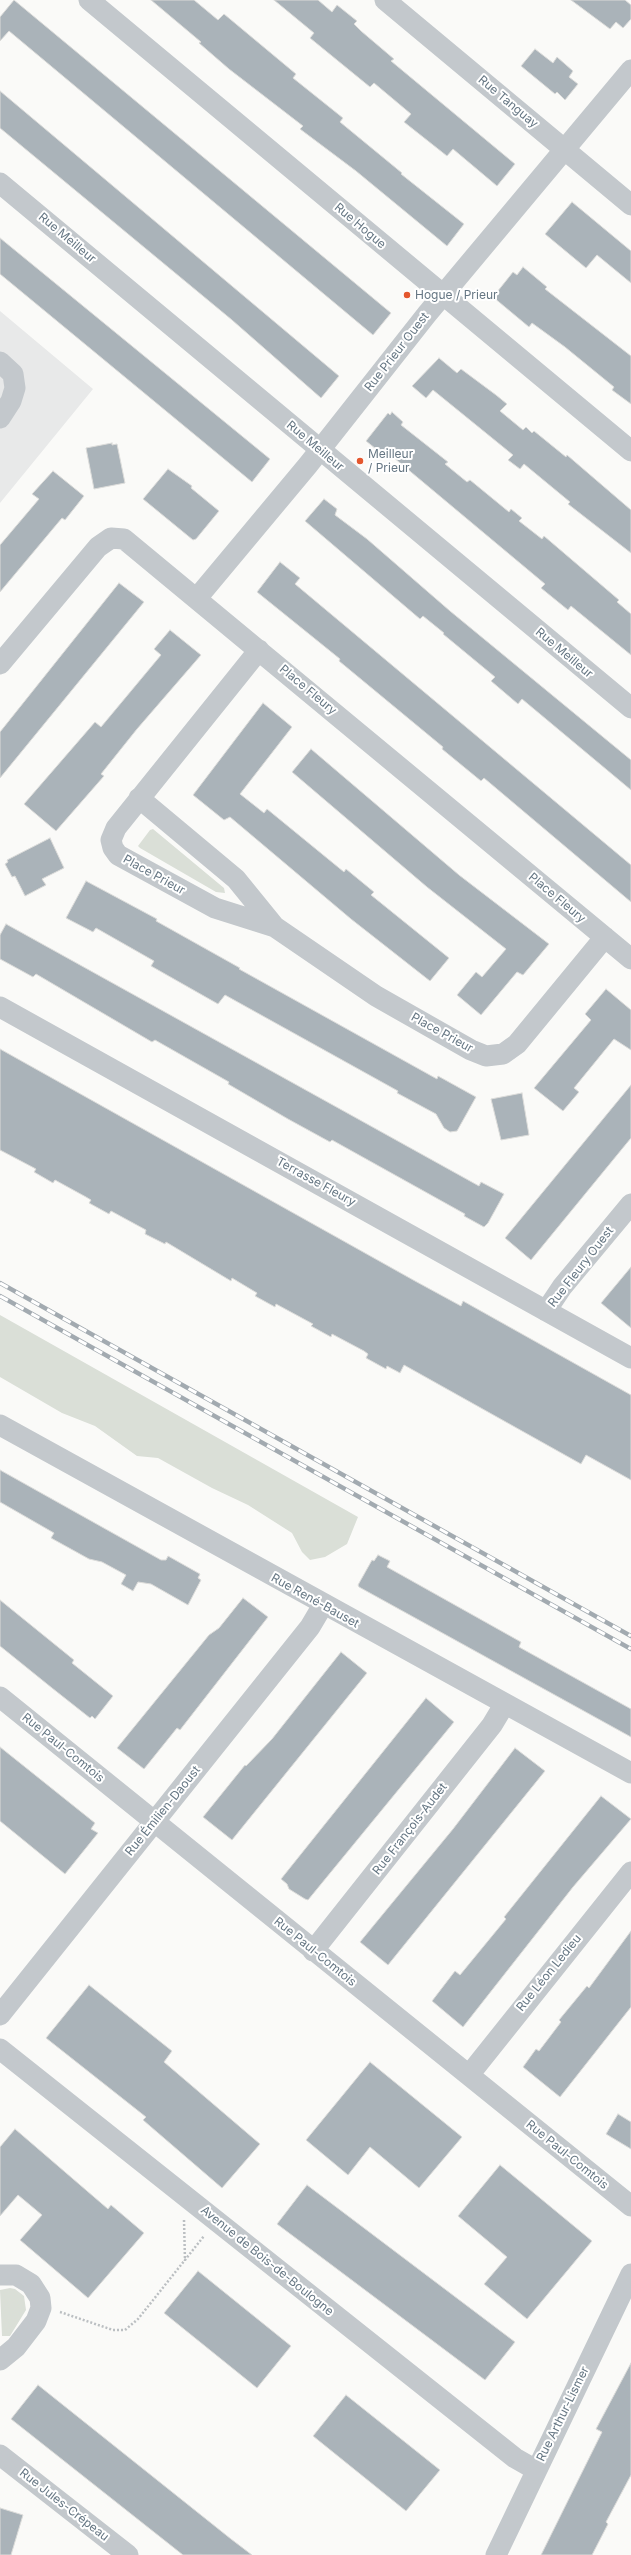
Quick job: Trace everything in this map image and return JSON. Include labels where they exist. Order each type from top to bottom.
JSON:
[{"type":"street","name":"Rue Hogue","points":[[89,0],[631,451]]},
{"type":"street","name":"Rue Tanguay","points":[[385,0],[631,205]]},
{"type":"street","name":"Rue Prieur Ouest","points":[[197,598],[320,450],[443,295],[631,70]]},
{"type":"street","name":"Rue Meilleur","points":[[0,183],[631,708]]},
{"type":"street","points":[[0,362],[13,374],[15,388],[12,401],[0,418]]},
{"type":"street","name":"Place Fleury","points":[[0,664],[98,547],[111,538],[127,541],[631,959]]},
{"type":"street","name":"Place Prieur","points":[[259,650],[139,798],[112,836],[113,848],[118,855],[215,908],[275,927]]},
{"type":"street","name":"Place Prieur","points":[[139,798],[236,879],[275,927],[376,996],[475,1052],[491,1056],[503,1054],[517,1044],[605,937]]},
{"type":"street","name":"Terrasse Fleury","points":[[0,1007],[631,1358]]},
{"type":"street","name":"Rue Fleury Ouest","points":[[546,1311],[562,1287],[631,1204]]},
{"type":"street","name":"Rue René-Bauset","points":[[0,1425],[323,1606],[631,1773]]},
{"type":"street","name":"Rue Émilien-Daoust","points":[[0,2015],[313,1622],[323,1606]]},
{"type":"street","name":"Rue Paul-Comtois","points":[[0,1697],[631,2206]]},
{"type":"street","name":"Rue François-Audet","points":[[313,1951],[492,1725],[504,1705]]},
{"type":"street","name":"Rue Léon Ledieu","points":[[469,2075],[631,1872]]},
{"type":"street","name":"Avenue de Bois-de-Boulogne","points":[[0,2049],[515,2458],[536,2470]]},
{"type":"street","points":[[0,2275],[10,2274],[26,2280],[38,2293],[41,2308],[36,2321],[20,2341],[0,2360]]},
{"type":"street","name":"Rue Arthur-Lismer","points":[[496,2555],[631,2274]]},
{"type":"street","name":"Rue Jules-Crépeau","points":[[0,2455],[128,2555]]},
{"type":"path","points":[[184,2220],[184,2261]]},
{"type":"path","points":[[56,2311],[113,2330],[124,2330],[138,2319],[204,2236]]},
{"type":"shaded area","points":[[0,311],[93,389],[0,503]]},
{"type":"shaded area","points":[[153,829],[224,888],[225,893],[216,892],[140,848],[138,846],[150,830]]},
{"type":"shaded area","points":[[0,1315],[358,1517],[347,1544],[325,1557],[310,1560],[302,1552],[292,1533],[248,1505],[212,1488],[158,1458],[137,1456],[95,1426],[62,1413],[0,1377]]},
{"type":"shaded area","points":[[10,2288],[15,2289],[24,2296],[26,2310],[10,2336],[2,2336],[0,2290]]},
{"type":"building","points":[[14,0],[391,313],[373,335],[9,31],[0,41],[0,17]]},
{"type":"building","points":[[151,0],[194,0],[218,20],[224,14],[296,74],[293,78],[343,118],[340,122],[402,173],[401,174],[464,224],[447,246],[356,171],[300,129],[303,126],[229,69],[199,43],[201,42]]},
{"type":"building","points":[[274,0],[318,0],[332,12],[337,5],[357,21],[354,24],[361,31],[394,59],[391,61],[515,164],[497,186],[453,149],[447,156],[404,122],[411,114],[374,83],[370,87],[310,38],[314,33]]},
{"type":"building","points":[[571,0],[625,0],[631,5],[631,19],[623,28],[616,22],[610,29]]},
{"type":"building","points":[[535,49],[553,63],[557,57],[573,71],[569,77],[578,84],[565,100],[557,92],[555,94],[521,66]]},
{"type":"building","points":[[0,91],[339,376],[321,398],[232,320],[0,128]]},
{"type":"building","points":[[572,202],[631,251],[631,283],[597,255],[586,268],[545,234]]},
{"type":"building","points":[[0,238],[270,459],[252,482],[0,274]]},
{"type":"building","points":[[523,267],[547,287],[545,289],[631,356],[631,404],[612,390],[614,387],[565,347],[532,323],[529,327],[493,297],[513,272],[517,275]]},
{"type":"building","points":[[439,358],[457,373],[461,369],[496,395],[507,404],[500,411],[523,430],[526,427],[532,433],[534,431],[566,457],[567,455],[631,510],[631,553],[568,504],[570,502],[524,464],[520,469],[508,460],[513,455],[433,390],[426,398],[412,386]]},
{"type":"building","points":[[392,412],[403,422],[401,425],[448,462],[445,464],[467,482],[470,480],[509,512],[511,509],[522,518],[519,521],[542,539],[544,536],[619,600],[617,602],[631,614],[631,655],[571,606],[568,610],[541,588],[545,584],[393,457],[390,460],[366,441],[388,413],[390,415]]},
{"type":"building","points":[[112,443],[112,445],[117,444],[125,483],[94,489],[86,448]]},
{"type":"building","points":[[168,469],[192,486],[191,488],[219,511],[196,539],[193,540],[143,499]]},
{"type":"building","points":[[53,471],[84,496],[65,520],[62,518],[0,592],[0,545],[39,499],[32,494]]},
{"type":"building","points":[[324,499],[337,509],[335,515],[367,539],[450,611],[631,760],[631,790],[522,699],[518,704],[491,681],[495,677],[443,634],[444,633],[423,616],[420,619],[305,521]]},
{"type":"building","points":[[280,562],[300,578],[295,584],[631,865],[631,902],[484,778],[481,781],[442,749],[443,747],[339,661],[340,659],[257,592]]},
{"type":"building","points":[[119,583],[144,602],[0,778],[0,732]]},
{"type":"building","points":[[170,630],[201,655],[137,729],[101,774],[104,776],[56,831],[24,804],[95,722],[101,727],[161,655],[154,649]]},
{"type":"building","points":[[263,703],[292,727],[240,794],[264,813],[267,809],[344,872],[346,869],[374,892],[371,895],[449,958],[430,981],[351,919],[230,817],[224,820],[193,795]]},
{"type":"building","points":[[311,749],[459,875],[549,944],[523,975],[517,972],[481,1015],[457,995],[476,972],[482,977],[506,949],[427,887],[292,772]]},
{"type":"building","points":[[50,838],[64,868],[42,879],[46,885],[25,896],[15,876],[12,877],[5,864],[8,862],[7,860]]},
{"type":"building","points":[[86,881],[157,919],[156,921],[240,968],[239,969],[437,1079],[438,1076],[476,1097],[457,1131],[450,1132],[444,1128],[436,1114],[397,1093],[398,1091],[225,995],[218,1004],[151,966],[154,961],[96,928],[93,932],[66,918]]},
{"type":"building","points":[[6,924],[479,1186],[481,1182],[504,1194],[488,1223],[484,1227],[464,1216],[465,1214],[332,1140],[330,1142],[288,1119],[228,1084],[229,1082],[155,1040],[152,1042],[36,974],[33,977],[0,959],[0,935]]},
{"type":"building","points":[[606,989],[631,1010],[631,1050],[614,1039],[574,1088],[579,1092],[563,1111],[534,1088],[591,1020],[585,1014]]},
{"type":"building","points":[[0,1049],[415,1281],[461,1306],[463,1301],[631,1395],[631,1480],[586,1455],[581,1464],[404,1365],[400,1373],[387,1366],[386,1369],[366,1358],[368,1354],[364,1351],[332,1334],[331,1337],[311,1326],[313,1324],[276,1304],[275,1307],[255,1296],[257,1293],[232,1278],[231,1281],[166,1242],[165,1244],[145,1234],[146,1230],[111,1211],[109,1214],[89,1203],[91,1200],[86,1197],[55,1180],[53,1183],[34,1172],[36,1169],[0,1150]]},
{"type":"building","points":[[631,1085],[631,1138],[531,1260],[505,1238]]},
{"type":"building","points":[[522,1093],[529,1135],[501,1140],[491,1099]]},
{"type":"building","points":[[631,1267],[631,1328],[601,1303]]},
{"type":"building","points":[[0,1470],[161,1560],[166,1560],[168,1556],[200,1574],[198,1578],[201,1580],[188,1605],[151,1584],[138,1582],[133,1591],[121,1584],[126,1575],[102,1562],[89,1559],[51,1538],[54,1533],[0,1502]]},
{"type":"building","points":[[378,1555],[390,1561],[387,1567],[521,1642],[519,1647],[631,1709],[631,1737],[359,1587],[358,1585],[372,1560],[374,1561]]},
{"type":"building","points":[[243,1598],[268,1617],[180,1730],[177,1728],[144,1769],[117,1748],[209,1635],[219,1628]]},
{"type":"building","points":[[0,1600],[74,1660],[72,1663],[113,1696],[95,1719],[92,1716],[90,1718],[0,1646]]},
{"type":"building","points":[[341,1652],[367,1673],[232,1840],[203,1817],[245,1765],[246,1766],[272,1739]]},
{"type":"building","points":[[426,1698],[454,1722],[308,1900],[289,1889],[287,1884],[281,1879]]},
{"type":"building","points":[[0,1747],[95,1823],[91,1829],[98,1833],[65,1874],[0,1821]]},
{"type":"building","points":[[515,1748],[545,1771],[388,1965],[360,1942],[453,1829]]},
{"type":"building","points":[[601,1796],[631,1819],[573,1887],[463,2027],[432,2001],[455,1971],[460,1975],[506,1919],[504,1917]]},
{"type":"building","points":[[631,1931],[631,2007],[560,2097],[523,2067],[536,2049],[539,2051],[561,2022],[559,2020],[587,1986],[589,1988]]},
{"type":"building","points":[[89,1985],[172,2051],[164,2062],[260,2144],[222,2188],[143,2120],[146,2117],[46,2038]]},
{"type":"building","points":[[370,2062],[462,2137],[419,2188],[370,2147],[348,2175],[306,2140]]},
{"type":"building","points":[[618,2114],[631,2122],[631,2149],[606,2134]]},
{"type":"building","points":[[15,2129],[108,2209],[111,2205],[144,2233],[88,2298],[20,2240],[42,2215],[18,2195],[0,2216],[0,2147]]},
{"type":"building","points":[[500,2165],[592,2241],[527,2319],[484,2284],[507,2257],[458,2216]]},
{"type":"building","points":[[307,2185],[515,2342],[485,2380],[277,2224]]},
{"type":"building","points":[[198,2271],[291,2346],[257,2388],[164,2313]]},
{"type":"building","points":[[631,2363],[631,2475],[606,2522],[608,2524],[592,2555],[541,2555],[602,2432],[596,2429]]},
{"type":"building","points":[[38,2385],[252,2555],[183,2555],[11,2419]]},
{"type":"building","points":[[346,2395],[440,2470],[406,2511],[313,2436]]},
{"type":"building","points":[[0,2508],[23,2515],[11,2555],[0,2555]]},
{"type":"railway","points":[[0,1283],[631,1636]]},
{"type":"railway","points":[[0,1296],[631,1649]]},
{"type":"place","name":"Hogue / Prieur","points":[[407,295]]},
{"type":"place","name":"Meilleur / Prieur","points":[[360,461]]}]
